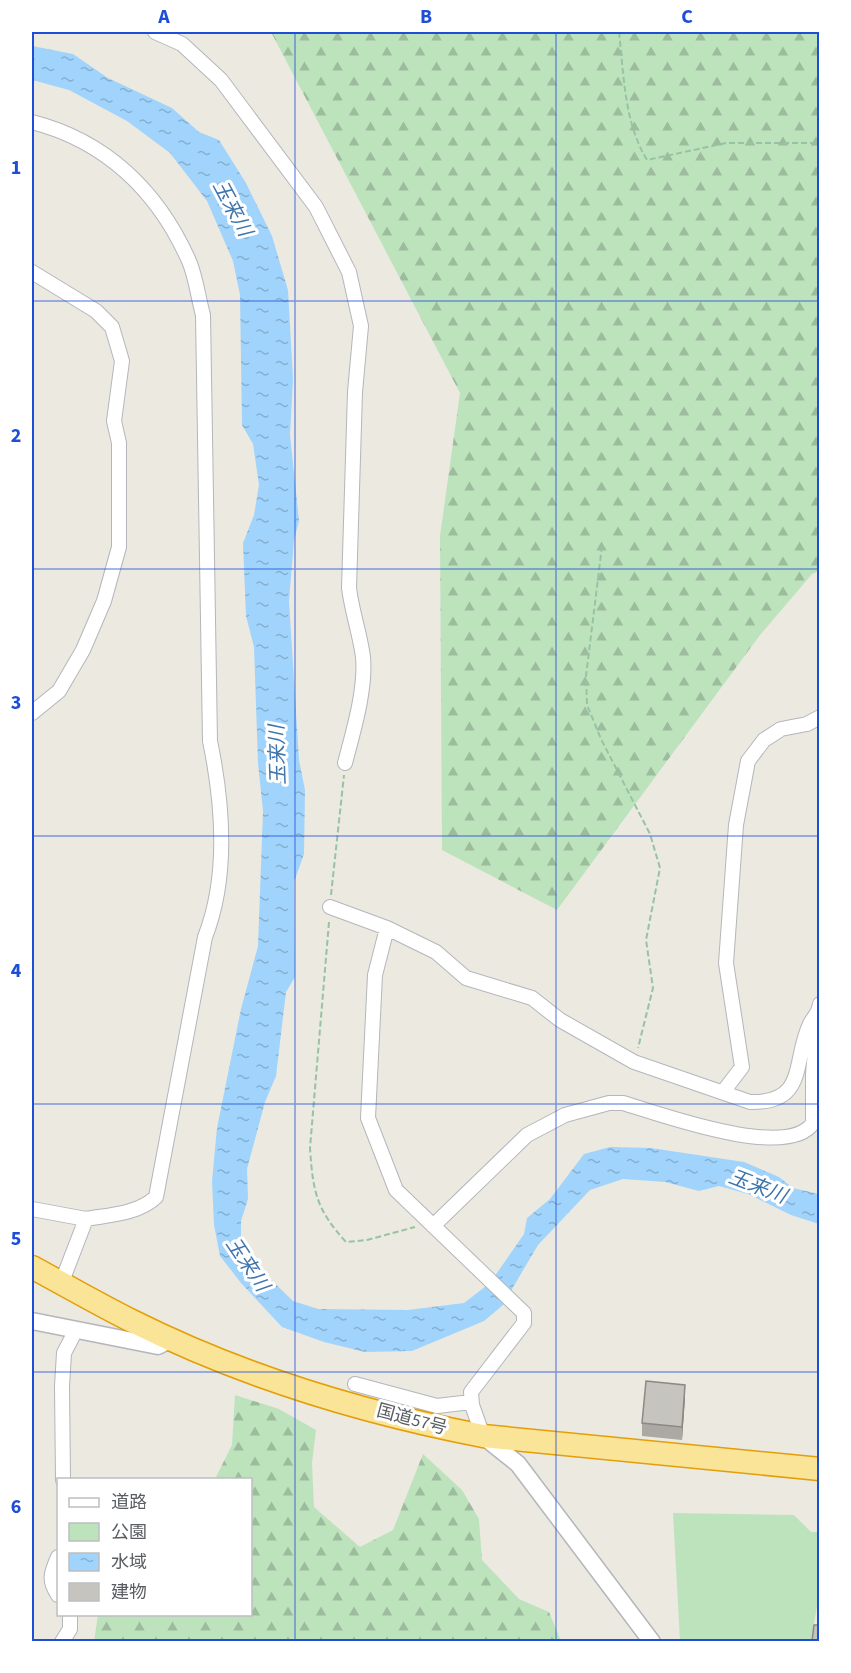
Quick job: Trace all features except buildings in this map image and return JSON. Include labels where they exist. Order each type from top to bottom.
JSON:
[{"type":"highway","name":"国道57号","points":[[32,1267],[171,1339],[327,1397],[483,1436],[819,1469]]},
{"type":"street","points":[[155,32],[182,44],[221,80],[316,207],[349,272],[361,326],[355,392],[349,588],[352,614],[363,658],[358,708],[345,763]]},
{"type":"street","points":[[32,122],[62,129],[106,153],[137,182],[164,215],[189,262],[203,315],[210,741],[220,790],[220,850],[213,916],[205,937],[156,1197],[148,1204],[133,1210],[86,1219],[32,1209]]},
{"type":"street","points":[[32,272],[96,311],[112,327],[122,361],[114,421],[119,443],[119,547],[104,601],[83,650],[59,691],[32,713]]},
{"type":"street","points":[[723,1092],[742,1067],[726,963],[736,825],[748,761],[764,740],[781,729],[807,724],[819,717]]},
{"type":"street","points":[[330,907],[387,928],[436,952],[466,978],[532,998],[560,1020],[634,1062],[750,1102],[768,1103],[785,1094],[798,1073],[810,1023],[819,1009]]},
{"type":"street","points":[[387,928],[375,975],[368,1118],[396,1190],[518,1304],[524,1313],[524,1323],[471,1392],[471,1402],[483,1436],[518,1464],[652,1641]]},
{"type":"street","points":[[431,1224],[527,1135],[565,1115],[609,1103],[623,1103],[758,1137],[783,1139],[809,1129],[813,1123],[813,1074],[819,1009]]},
{"type":"street","points":[[62,1284],[86,1219]]},
{"type":"street","points":[[32,1321],[158,1346],[171,1339]]},
{"type":"street","points":[[63,1478],[64,1353],[76,1330]]},
{"type":"street","points":[[355,1384],[437,1406],[471,1402]]},
{"type":"street","points":[[57,1559],[51,1571],[50,1583],[57,1594]]},
{"type":"street","points":[[62,1641],[70,1629],[70,1616]]},
{"type":"path","points":[[619,32],[628,111],[635,141],[647,160],[726,143],[804,141],[819,144]]},
{"type":"path","points":[[602,546],[586,676],[587,705],[600,739],[650,834],[660,868],[646,940],[653,988],[634,1062]]},
{"type":"path","points":[[345,763],[330,907],[310,1148],[312,1185],[326,1220],[346,1242],[367,1240],[431,1224]]},
{"type":"green space","points":[[271,32],[819,32],[819,571],[812,574],[760,635],[557,910],[442,850],[440,536],[460,393]]},
{"type":"green space","points":[[235,1395],[279,1409],[316,1430],[312,1463],[314,1507],[360,1547],[393,1530],[423,1454],[462,1490],[479,1519],[482,1560],[519,1599],[549,1612],[561,1641],[94,1641],[98,1616],[252,1616],[252,1478],[216,1478],[232,1445]]},
{"type":"green space","points":[[673,1513],[794,1515],[811,1532],[819,1532],[819,1595],[811,1641],[680,1641]]},
{"type":"water","name":"玉来川","points":[[32,46],[73,54],[108,78],[172,108],[199,132],[219,140],[246,183],[272,236],[288,290],[293,379],[290,435],[299,521],[294,540],[289,601],[299,760],[305,790],[304,854],[294,882],[295,977],[286,992],[276,1076],[265,1102],[247,1169],[248,1199],[241,1221],[241,1236],[257,1266],[293,1301],[318,1309],[408,1310],[464,1303],[490,1283],[524,1234],[527,1218],[550,1199],[584,1154],[610,1147],[651,1148],[744,1162],[779,1177],[793,1188],[819,1194],[819,1224],[791,1215],[748,1194],[719,1186],[699,1191],[665,1182],[623,1179],[590,1190],[538,1245],[512,1289],[509,1300],[484,1321],[412,1351],[365,1352],[324,1342],[282,1327],[241,1283],[220,1256],[214,1225],[212,1181],[217,1128],[241,1009],[258,946],[263,811],[258,763],[254,647],[246,616],[243,543],[254,515],[259,485],[253,444],[242,425],[240,295],[233,261],[207,201],[170,153],[127,121],[69,90],[32,80]]}]
